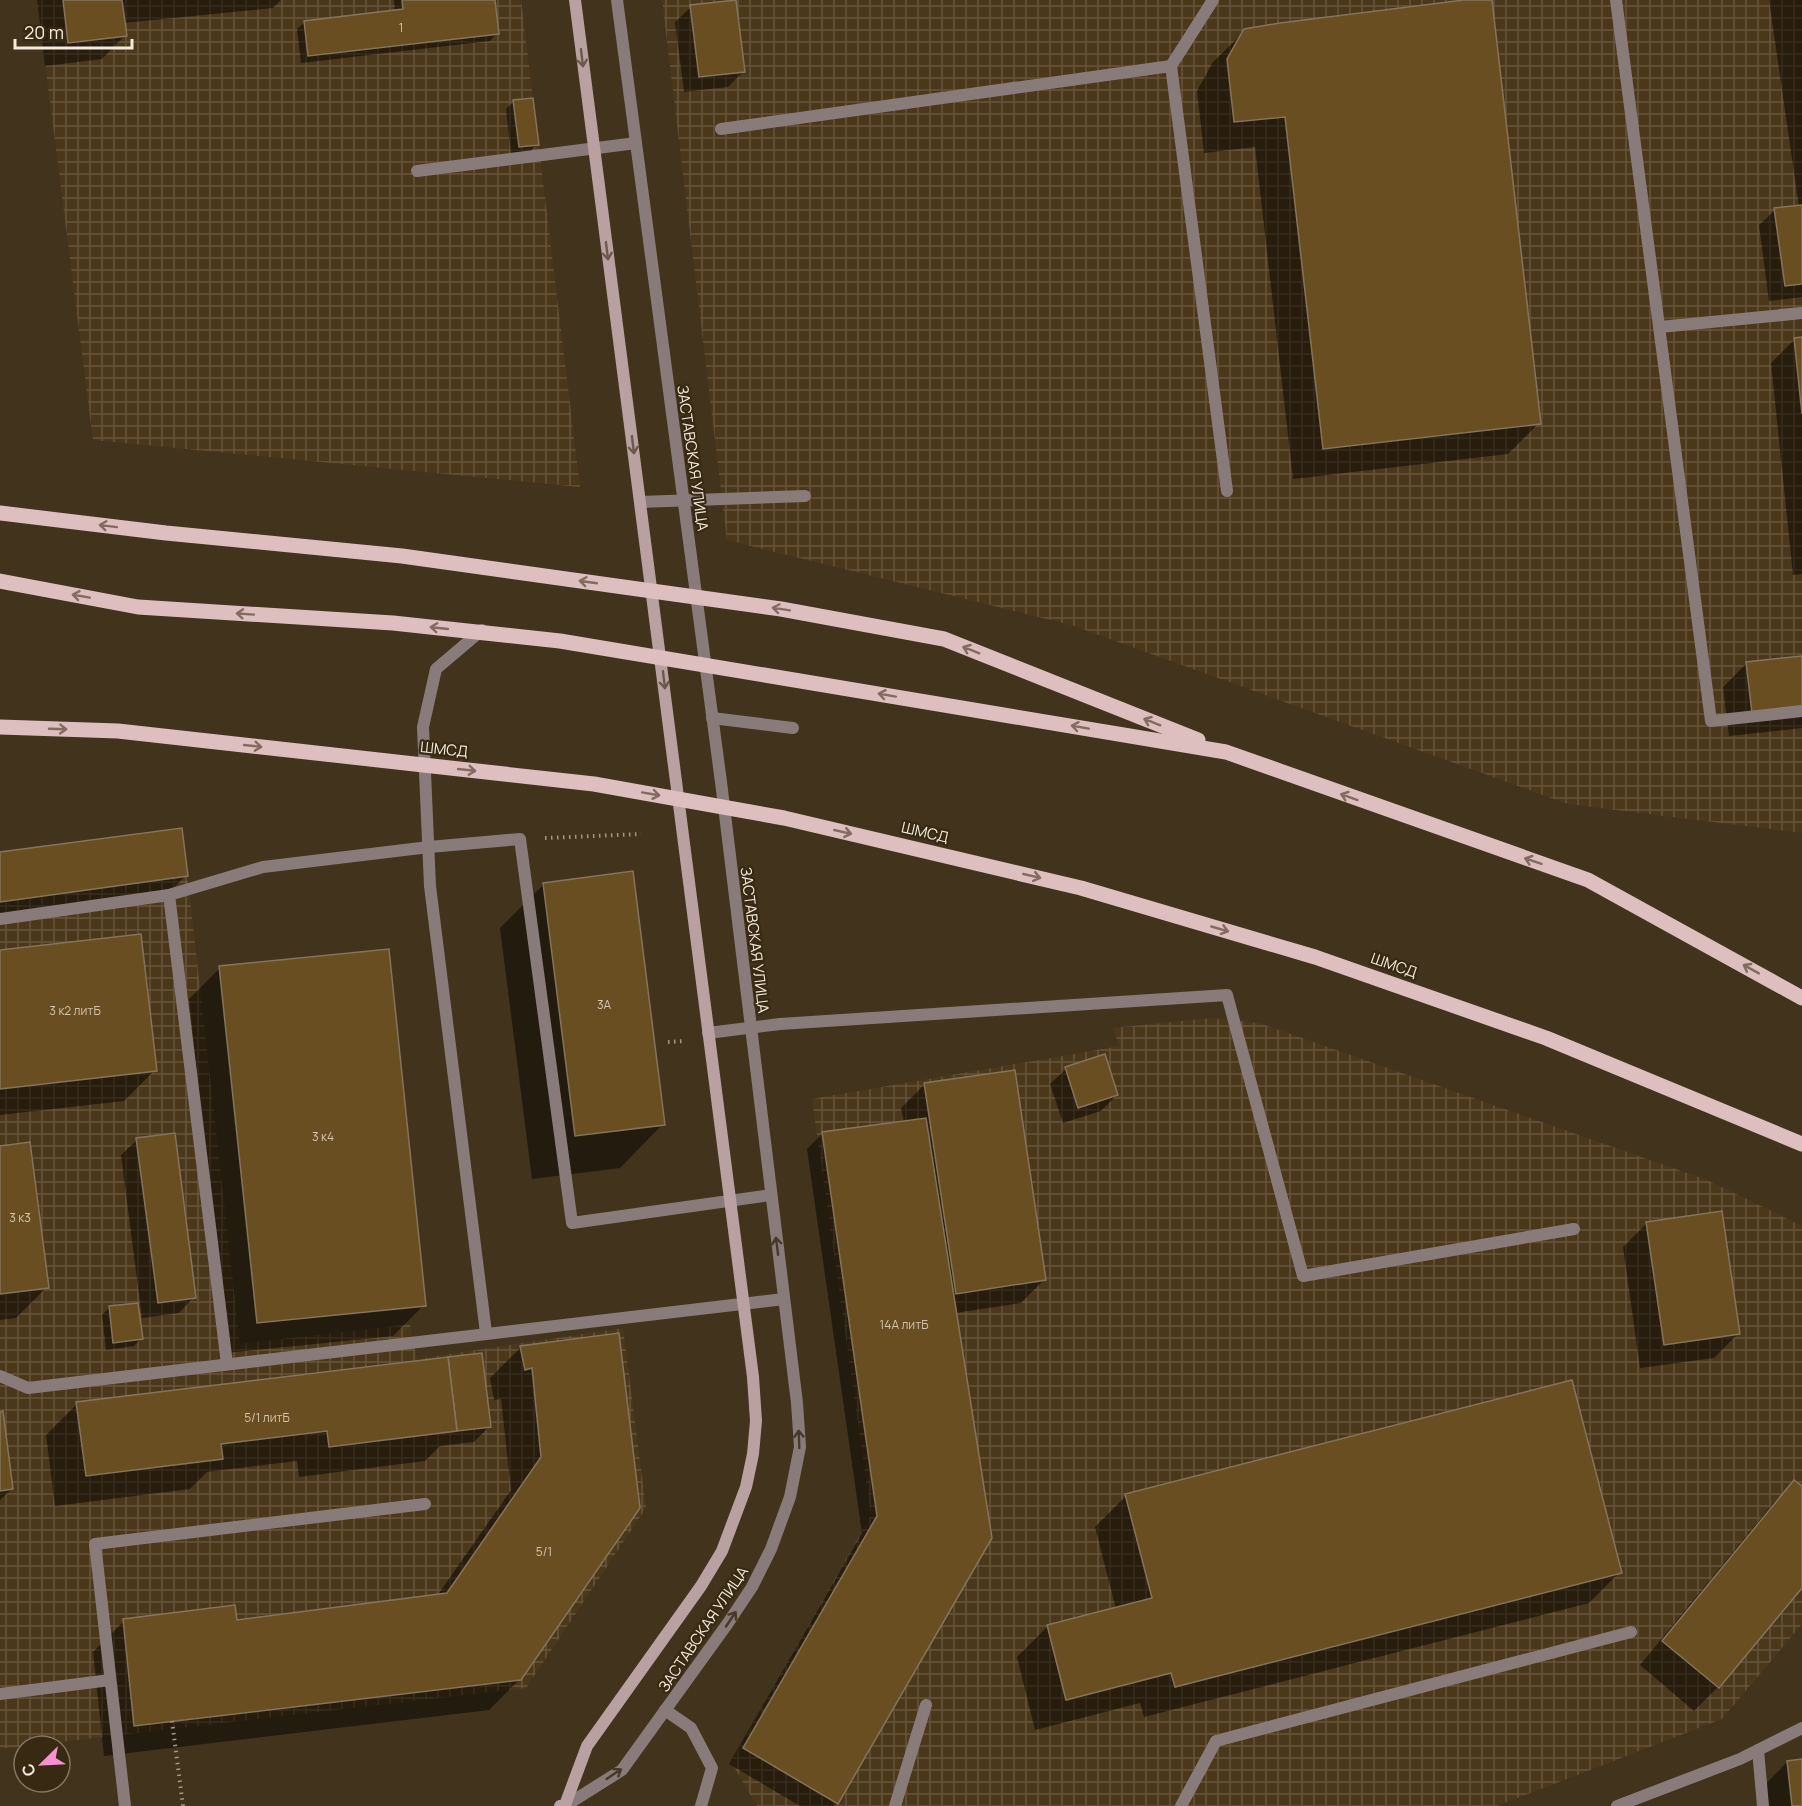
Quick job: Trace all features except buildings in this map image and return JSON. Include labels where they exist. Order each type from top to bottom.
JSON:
[{"type":"main road","points":[[0,513],[166,533],[402,556],[781,609],[944,639],[1226,752],[1588,880],[1802,998]]},
{"type":"main road","points":[[0,581],[138,607],[393,623],[560,641],[1226,752]]},
{"type":"main road","name":"ШМСД","points":[[0,727],[118,731],[594,784],[806,823],[1081,888],[1315,957],[1546,1038],[1802,1144]]},
{"type":"street","name":"ЗАСТАВСКАЯ УЛИЦА","points":[[563,1806],[587,1746],[701,1586],[722,1551],[738,1511],[753,1454],[756,1421],[753,1377],[575,0]]},
{"type":"street","name":"ЗАСТАВСКАЯ УЛИЦА","points":[[563,1806],[622,1770],[752,1587],[771,1549],[790,1497],[800,1447],[797,1403],[712,718],[617,0]]},
{"type":"street","points":[[1212,0],[1171,66],[1227,491]]},
{"type":"street","points":[[1617,0],[1711,721],[1802,711]]},
{"type":"street","points":[[721,129],[1171,66]]},
{"type":"street","points":[[417,171],[636,143]]},
{"type":"street","points":[[1660,327],[1802,313]]},
{"type":"street","points":[[640,502],[804,496]]},
{"type":"street","points":[[486,1334],[430,886],[423,727],[436,669],[484,628],[660,653]]},
{"type":"street","points":[[712,718],[793,728]]},
{"type":"street","points":[[0,919],[169,895],[263,867],[429,847],[520,839],[572,1223],[771,1195]]},
{"type":"street","points":[[169,895],[227,1364]]},
{"type":"street","points":[[708,1033],[801,1023],[1227,995],[1303,1276],[1574,1229]]},
{"type":"street","points":[[0,1376],[28,1388],[784,1299]]},
{"type":"street","points":[[125,1806],[95,1544],[425,1504]]},
{"type":"street","points":[[1181,1806],[1216,1741],[1631,1632]]},
{"type":"street","points":[[0,1694],[110,1680]]},
{"type":"street","points":[[895,1806],[926,1705]]},
{"type":"street","points":[[665,1710],[691,1728],[712,1768],[702,1806]]},
{"type":"street","points":[[1617,1806],[1708,1773],[1802,1728]]},
{"type":"street","points":[[1758,1750],[1763,1806]]},
{"type":"path","points":[[520,839],[641,834]]},
{"type":"path","points":[[172,1721],[183,1806]]},
{"type":"shaded area","points":[[37,0],[521,0],[580,487],[93,440]]},
{"type":"shaded area","points":[[662,0],[1802,0],[1802,833],[1568,804],[1071,625],[727,540]]},
{"type":"shaded area","points":[[182,828],[240,1344],[410,1324],[417,1359],[623,1328],[646,1508],[526,1688],[72,1741],[72,1734],[12,1734],[12,1748],[0,1749],[0,851]]},
{"type":"shaded area","points":[[1211,1018],[1259,1023],[1707,1180],[1802,1226],[1802,1624],[1722,1719],[1497,1806],[757,1806],[731,1762],[871,1515],[812,1099],[1120,1046],[1112,1028]]}]
